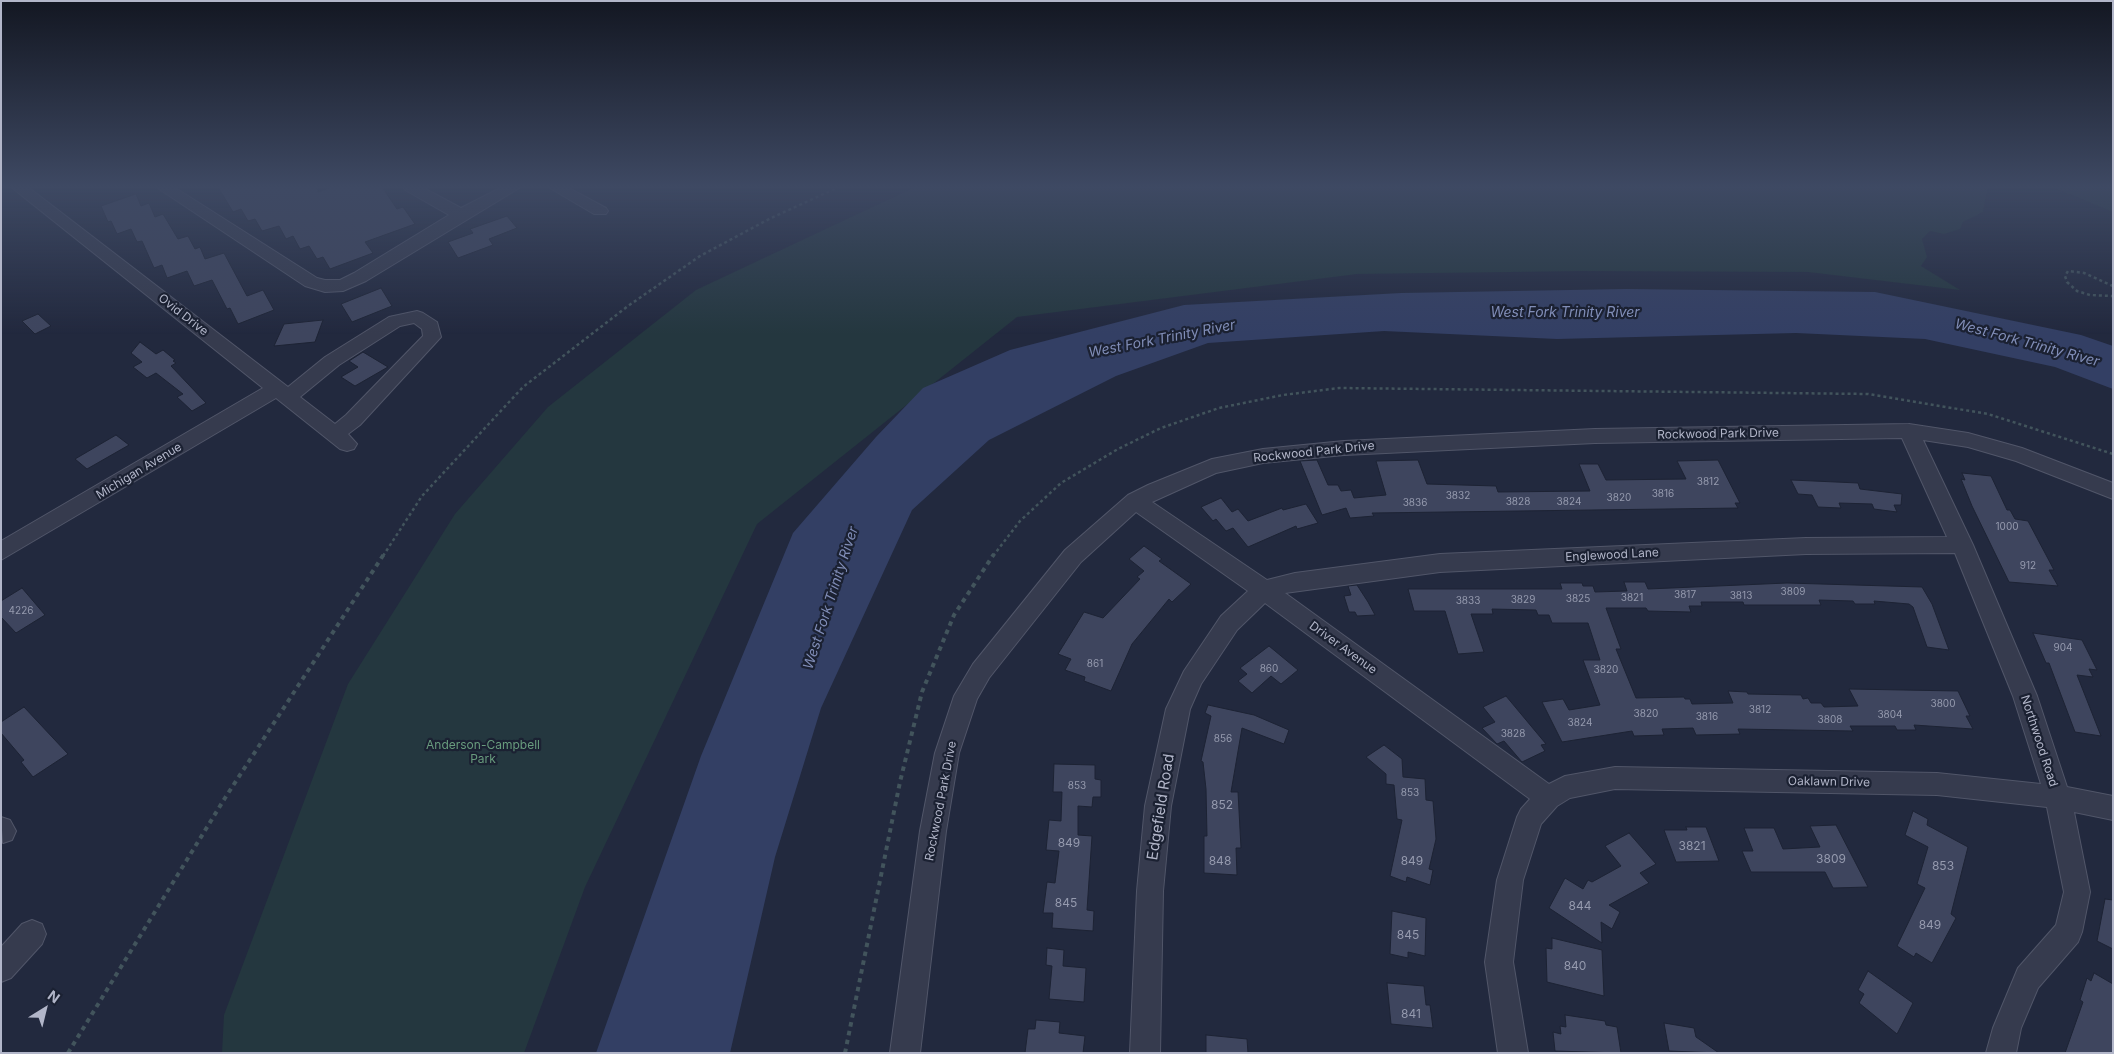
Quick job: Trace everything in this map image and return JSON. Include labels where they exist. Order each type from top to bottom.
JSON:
[{"type":"street","name":"Ovid Drive","points":[[83,236],[341,439]]},
{"type":"street","points":[[241,236],[311,282],[325,286],[342,286],[426,236]]},
{"type":"street","name":"Michigan Avenue","points":[[1,552],[282,393],[305,385],[332,360],[395,321],[416,317],[431,326],[432,337],[353,420],[341,439]]},
{"type":"street","name":"Rockwood Park Drive","points":[[906,1053],[933,831],[947,753],[966,696],[981,671],[1073,556],[1135,501],[1155,490],[1212,466],[1262,456],[1344,448],[1595,436],[1909,431],[1968,440],[2022,455],[2113,491]]},
{"type":"street","name":"Northwood Road","points":[[1909,431],[1962,545],[2025,696],[2058,797],[2077,892],[2068,932],[2028,978],[2008,1028],[2001,1053]]},
{"type":"street","name":"Driver Avenue","points":[[1135,501],[1264,590],[1548,798]]},
{"type":"street","name":"Englewood Lane","points":[[1264,590],[1295,582],[1440,563],[1806,546],[1962,545]]},
{"type":"street","name":"Edgefield Road","points":[[1145,1053],[1151,881],[1158,806],[1178,710],[1192,678],[1229,623],[1264,590]]},
{"type":"street","name":"Oaklawn Drive","points":[[1513,1053],[1499,962],[1510,880],[1530,817],[1548,798],[1565,787],[1616,778],[1937,784],[2058,797],[2113,808]]},
{"type":"street","points":[[1,968],[32,934]]},
{"type":"path","points":[[68,1053],[225,798],[422,496],[523,387],[621,311],[700,256],[737,236]]},
{"type":"path","points":[[2113,286],[2084,273],[2068,272],[2065,276],[2067,282],[2077,291],[2090,295],[2113,296]]},
{"type":"path","points":[[845,1053],[900,782],[920,701],[954,615],[986,564],[1020,521],[1061,483],[1118,449],[1161,428],[1219,408],[1283,395],[1339,388],[1819,392],[1868,394],[1988,414],[2113,454]]},
{"type":"green space","name":"Anderson-Campbell Park","points":[[810,236],[1925,236],[1922,239],[1927,257],[1921,266],[1960,290],[1808,272],[1584,271],[1357,274],[1017,317],[757,524],[585,887],[524,1053],[222,1053],[224,1015],[348,684],[455,514],[548,407],[696,290]]},
{"type":"water","name":"West Fork Trinity River","points":[[1626,289],[1875,292],[2081,335],[2113,346],[2113,389],[2055,367],[1925,339],[1796,333],[1557,339],[1384,331],[1208,343],[1116,376],[989,440],[912,510],[821,708],[775,857],[730,1053],[596,1053],[701,756],[793,533],[876,437],[923,388],[1010,350],[1184,305],[1401,293]]},
{"type":"building","points":[[134,236],[176,236],[178,239],[188,236],[195,249],[200,247],[205,259],[224,253],[247,296],[263,290],[274,310],[238,324],[230,308],[227,309],[212,280],[194,286],[187,271],[167,278],[162,265],[154,268],[142,241],[137,242]]},
{"type":"building","points":[[293,236],[381,236],[365,242],[373,253],[330,269],[323,257],[317,259],[309,246],[300,249]]},
{"type":"building","points":[[464,236],[496,236],[489,239],[493,245],[458,258],[448,242]]},
{"type":"building","points":[[381,288],[392,306],[352,322],[341,304]]},
{"type":"building","points":[[38,314],[51,326],[35,334],[22,321]]},
{"type":"building","points":[[323,320],[315,342],[274,346],[284,324]]},
{"type":"building","points":[[140,342],[156,354],[163,350],[175,360],[173,361],[176,363],[171,366],[206,403],[192,411],[177,397],[183,394],[156,373],[147,378],[133,367],[142,362],[131,353]]},
{"type":"building","points":[[363,352],[388,367],[355,386],[341,377],[358,367],[349,361]]},
{"type":"building","points":[[116,435],[129,445],[87,469],[75,459]]},
{"type":"building","points":[[1317,460],[1328,485],[1338,485],[1341,491],[1351,490],[1354,498],[1386,495],[1376,461],[1418,460],[1427,484],[1496,486],[1498,492],[1590,491],[1579,464],[1598,464],[1606,480],[1686,479],[1677,461],[1718,460],[1740,503],[1735,503],[1738,508],[1372,513],[1374,516],[1350,518],[1346,508],[1322,515],[1300,461]]},
{"type":"building","points":[[1962,473],[1991,476],[2007,510],[2010,510],[2015,519],[2028,521],[2054,570],[2049,570],[2058,586],[2009,582],[1972,506],[1961,479],[1965,480]]},
{"type":"building","points":[[1791,480],[1858,483],[1860,489],[1902,494],[1901,505],[1894,505],[1897,512],[1874,509],[1872,504],[1839,503],[1841,508],[1818,507],[1812,495],[1798,494]]},
{"type":"building","points":[[1221,498],[1232,512],[1238,509],[1248,521],[1282,508],[1283,510],[1306,504],[1318,523],[1297,529],[1296,526],[1248,547],[1233,528],[1226,531],[1216,519],[1213,521],[1201,507]]},
{"type":"building","points":[[1144,546],[1162,559],[1159,561],[1191,584],[1172,602],[1169,599],[1132,644],[1111,691],[1084,681],[1085,677],[1065,670],[1071,659],[1058,654],[1084,612],[1103,618],[1140,579],[1137,577],[1144,571],[1129,559]]},
{"type":"building","points":[[1624,582],[1645,582],[1648,589],[1787,583],[1922,587],[1932,604],[1949,650],[1927,647],[1913,607],[1909,604],[1874,601],[1875,604],[1855,604],[1853,601],[1819,600],[1821,605],[1744,605],[1743,602],[1701,602],[1702,606],[1689,606],[1691,612],[1648,611],[1646,608],[1606,608],[1621,649],[1616,649],[1636,698],[1684,697],[1685,699],[1690,699],[1692,704],[1733,703],[1728,691],[1747,692],[1748,694],[1801,695],[1803,699],[1808,698],[1811,703],[1821,703],[1824,707],[1858,706],[1849,689],[1958,691],[1970,716],[1966,716],[1973,729],[1914,725],[1916,730],[1897,730],[1895,726],[1850,726],[1853,731],[1738,729],[1740,734],[1696,735],[1693,728],[1662,729],[1664,735],[1634,736],[1632,731],[1562,742],[1542,702],[1563,699],[1569,710],[1600,705],[1583,660],[1600,660],[1588,623],[1552,623],[1549,615],[1538,615],[1536,610],[1492,609],[1493,614],[1471,614],[1484,652],[1458,654],[1445,611],[1414,611],[1408,589],[1562,589],[1560,583],[1582,583],[1583,586],[1593,586],[1595,592],[1627,591]]},
{"type":"building","points":[[1357,585],[1375,615],[1357,616],[1355,612],[1349,612],[1344,596],[1351,595],[1348,586]]},
{"type":"building","points":[[22,588],[45,615],[16,633],[1,617],[1,601]]},
{"type":"building","points":[[2033,633],[2082,640],[2097,670],[2089,669],[2093,677],[2077,675],[2101,736],[2075,732],[2049,663],[2046,663]]},
{"type":"building","points":[[1269,646],[1298,670],[1281,684],[1271,676],[1252,693],[1238,681],[1247,674],[1240,668]]},
{"type":"building","points":[[1506,696],[1546,744],[1541,745],[1545,751],[1522,762],[1504,741],[1497,744],[1482,728],[1495,722],[1483,707]]},
{"type":"building","points":[[1208,705],[1254,715],[1289,730],[1284,744],[1242,728],[1231,792],[1238,792],[1241,848],[1236,848],[1237,875],[1204,873],[1204,836],[1207,836],[1206,789],[1203,762],[1201,761],[1211,716],[1205,713]]},
{"type":"building","points":[[24,707],[68,754],[33,777],[21,762],[24,760],[1,733],[1,722]]},
{"type":"building","points":[[1384,745],[1402,759],[1403,777],[1425,779],[1426,800],[1433,801],[1436,839],[1429,869],[1433,870],[1430,885],[1407,877],[1406,882],[1390,876],[1402,820],[1397,819],[1394,785],[1386,784],[1386,774],[1366,757]]},
{"type":"building","points":[[1054,764],[1095,765],[1095,779],[1101,780],[1101,797],[1093,797],[1092,807],[1078,806],[1078,835],[1092,836],[1087,910],[1094,911],[1093,931],[1052,928],[1053,913],[1043,913],[1047,882],[1055,883],[1059,851],[1046,850],[1049,820],[1061,821],[1062,792],[1053,792]]},
{"type":"building","points":[[1913,811],[1928,819],[1927,825],[1968,847],[1951,914],[1956,918],[1932,963],[1916,953],[1914,957],[1897,946],[1925,888],[1917,884],[1928,847],[1905,835]]},
{"type":"building","points":[[1836,825],[1868,887],[1833,888],[1825,872],[1751,872],[1742,851],[1753,851],[1744,828],[1774,828],[1783,849],[1820,847],[1810,826]]},
{"type":"building","points":[[1686,827],[1706,827],[1719,861],[1676,862],[1664,830],[1687,830]]},
{"type":"building","points":[[1629,833],[1656,864],[1640,873],[1649,883],[1609,905],[1620,912],[1612,929],[1601,922],[1602,943],[1549,908],[1565,878],[1583,889],[1588,880],[1592,882],[1621,866],[1605,846]]},
{"type":"building","points":[[2105,899],[2113,900],[2113,949],[2097,941]]},
{"type":"building","points":[[1392,911],[1426,918],[1425,956],[1408,952],[1408,958],[1390,954]]},
{"type":"building","points":[[1552,938],[1602,950],[1604,996],[1547,982],[1546,948],[1552,949]]},
{"type":"building","points":[[1047,948],[1064,950],[1063,966],[1086,968],[1084,1002],[1049,999],[1052,966],[1046,965]]},
{"type":"building","points":[[1868,971],[1913,1003],[1897,1034],[1859,1003],[1864,994],[1858,990]]},
{"type":"building","points":[[2094,973],[2113,984],[2113,1053],[2065,1053],[2083,1002],[2080,1000],[2087,978],[2091,981]]},
{"type":"building","points":[[1387,983],[1424,986],[1426,1005],[1430,1005],[1433,1028],[1391,1024]]},
{"type":"building","points":[[1565,1015],[1605,1021],[1606,1025],[1617,1027],[1621,1053],[1555,1051],[1553,1032],[1561,1034],[1560,1026],[1566,1027]]},
{"type":"building","points":[[1036,1020],[1060,1022],[1059,1033],[1085,1036],[1083,1053],[1025,1053],[1028,1029],[1035,1029]]},
{"type":"building","points":[[1664,1023],[1694,1028],[1696,1037],[1719,1053],[1669,1051]]},
{"type":"building","points":[[1206,1035],[1247,1039],[1248,1053],[1206,1053]]}]
